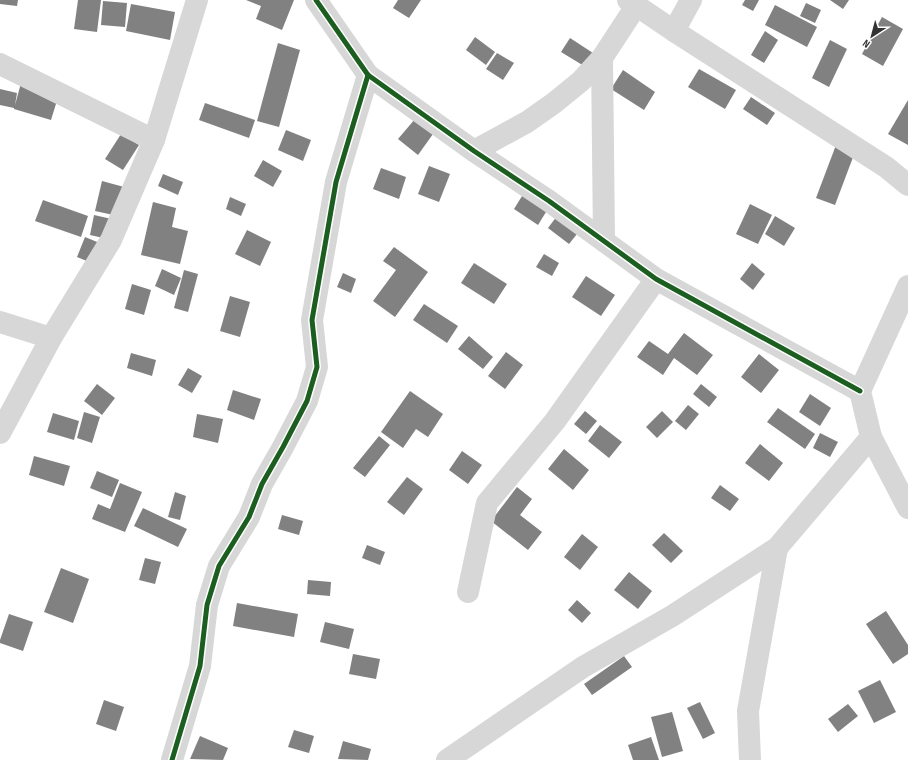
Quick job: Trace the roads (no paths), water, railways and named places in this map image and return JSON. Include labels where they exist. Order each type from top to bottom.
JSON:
[{"type":"street","points":[[0,433],[50,338],[111,240],[154,140],[197,0]]},
{"type":"street","points":[[316,0],[368,75],[474,151],[549,201],[656,279],[860,391]]},
{"type":"street","points":[[674,32],[691,0]]},
{"type":"street","points":[[474,151],[527,122],[581,81],[602,58],[632,3],[674,32],[886,167],[908,185]]},
{"type":"street","points":[[602,58],[604,241]]},
{"type":"street","points":[[0,64],[154,140]]},
{"type":"street","points":[[172,760],[200,666],[207,605],[219,566],[249,517],[262,484],[307,401],[317,367],[312,320],[336,182],[368,75]]},
{"type":"street","points":[[468,592],[487,503],[555,421],[656,279]]},
{"type":"street","points":[[908,286],[860,391],[871,437],[908,508]]},
{"type":"street","points":[[0,322],[50,338]]},
{"type":"street","points":[[447,760],[583,667],[672,616],[777,548],[871,437]]},
{"type":"street","points":[[750,760],[748,711],[777,548]]}]
